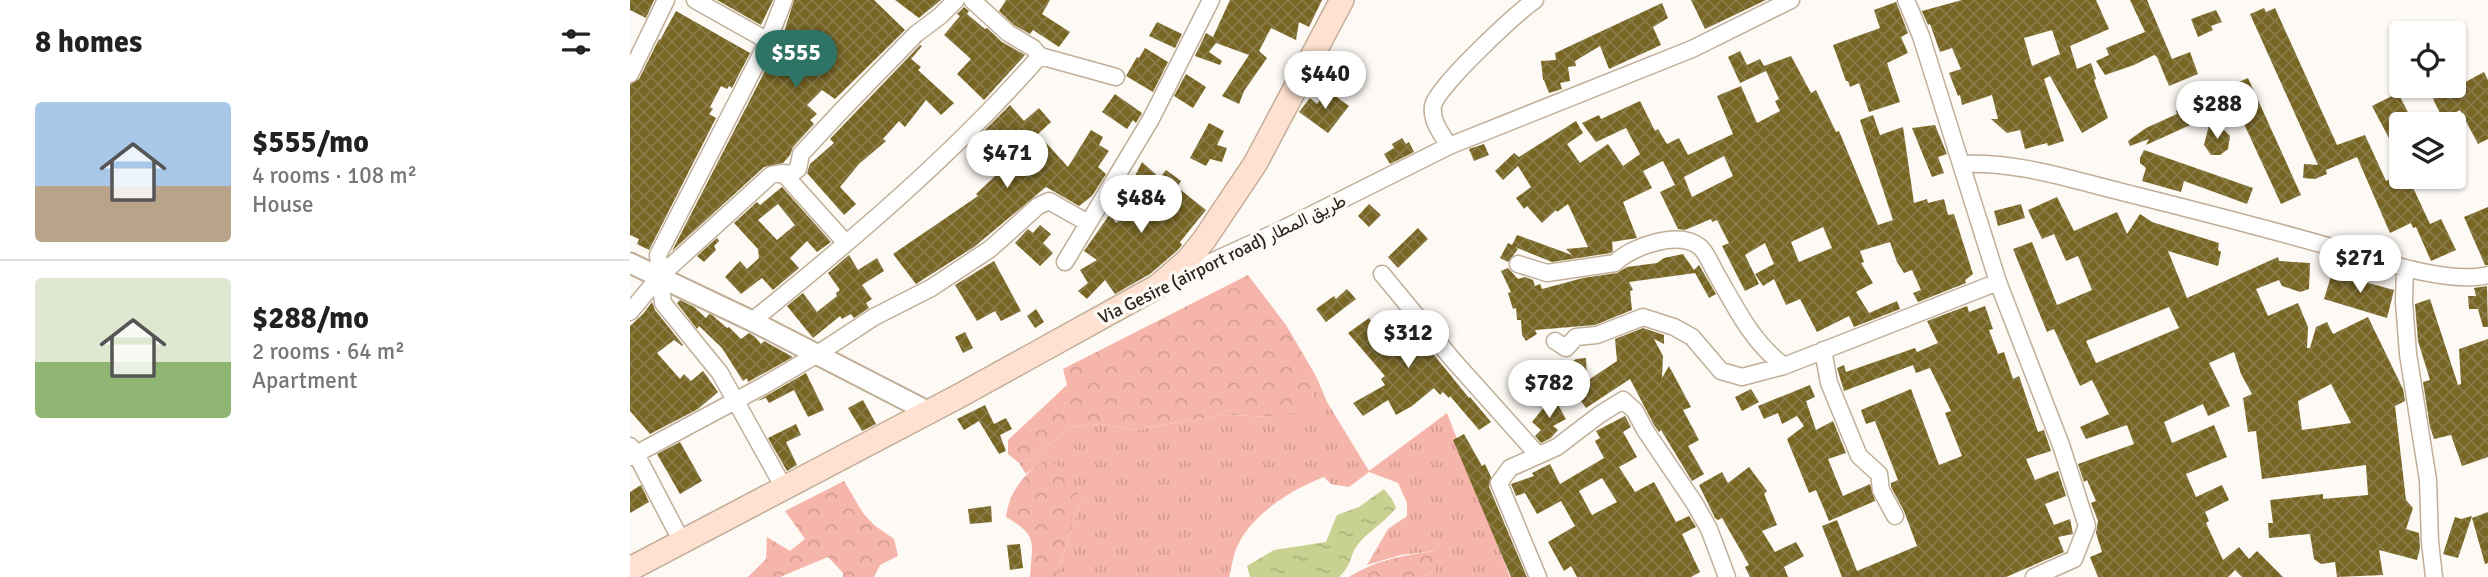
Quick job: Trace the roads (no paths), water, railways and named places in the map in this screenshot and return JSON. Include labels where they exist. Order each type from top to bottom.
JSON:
[{"type":"main road","points":[[1158,286],[1188,260],[1204,240],[1255,164],[1342,0]]},
{"type":"main road","name":"Via Gesire (airport road) طريق المطار","points":[[630,569],[959,396],[1158,286]]},
{"type":"street","points":[[630,74],[666,0]]},
{"type":"street","points":[[695,0],[768,41]]},
{"type":"street","points":[[784,0],[768,41],[658,255],[663,303],[720,373],[784,488]]},
{"type":"street","points":[[630,312],[660,276],[771,175],[792,174],[798,169],[801,154],[843,108],[916,34],[956,0]]},
{"type":"street","points":[[972,0],[1008,33],[1033,48],[1040,56],[1116,77]]},
{"type":"street","points":[[1065,262],[1151,119],[1211,0]]},
{"type":"street","points":[[1448,146],[1433,120],[1433,103],[1444,85],[1535,0]]},
{"type":"street","name":"Via Gesire (airport road) طريق المطار","points":[[1158,286],[1282,230],[1448,146],[1692,49],[1791,0]]},
{"type":"street","points":[[1906,0],[1921,36],[1998,282],[2061,445],[2087,526],[2074,559],[2034,577]]},
{"type":"street","points":[[752,321],[908,191],[1013,87],[1040,56]]},
{"type":"street","points":[[1961,164],[1985,163],[2036,170],[2405,268],[2462,277],[2488,275]]},
{"type":"street","points":[[783,173],[845,242]]},
{"type":"street","points":[[682,542],[632,452],[737,400],[816,355],[874,317],[931,288],[990,249],[1038,206],[1049,201],[1088,223]]},
{"type":"street","points":[[1518,264],[1547,273],[1615,263],[1622,256],[1653,243],[1678,239],[1700,247],[1754,339],[1784,366]]},
{"type":"street","points":[[630,263],[752,321],[927,411]]},
{"type":"street","points":[[2405,268],[2404,302],[2408,354],[2428,480],[2434,577]]},
{"type":"street","points":[[1382,274],[1453,360],[1538,455]]},
{"type":"street","points":[[1555,341],[1566,348],[1576,337],[1597,335],[1643,317],[1674,327],[1692,337],[1721,371],[1742,377],[1784,366],[1998,282]]},
{"type":"street","points":[[1823,350],[1829,383],[1859,456],[1879,474],[1881,490],[1895,516]]},
{"type":"street","points":[[1538,577],[1499,483],[1510,468],[1557,447],[1623,400],[1635,411],[1644,430],[1695,504],[1709,529],[1727,577]]},
{"type":"water","points":[[1384,489],[1396,508],[1359,543],[1347,568],[1339,577],[1250,577],[1247,566],[1274,550],[1326,542],[1337,515],[1359,507]]}]
